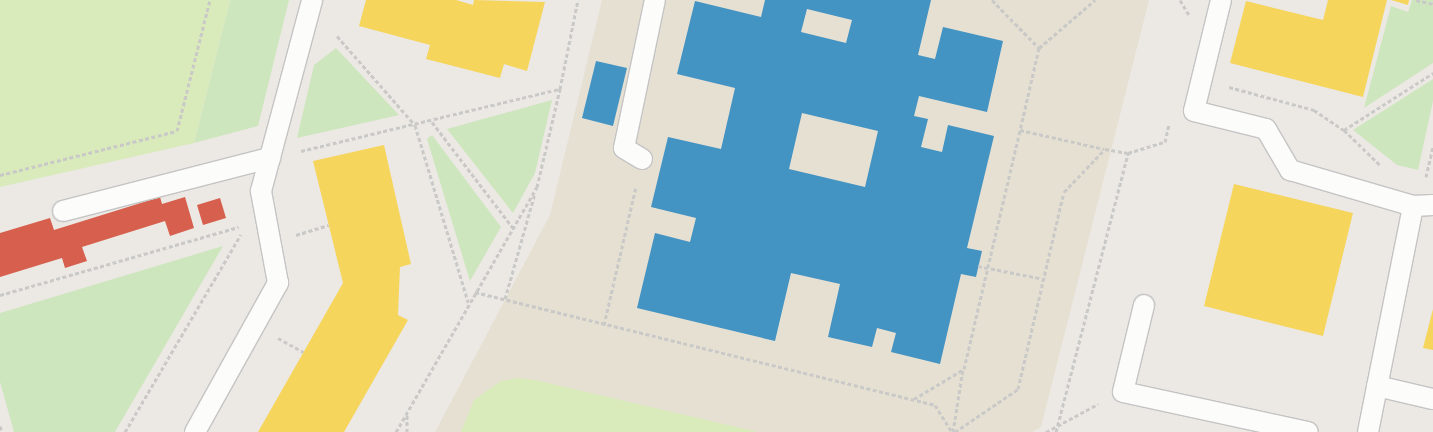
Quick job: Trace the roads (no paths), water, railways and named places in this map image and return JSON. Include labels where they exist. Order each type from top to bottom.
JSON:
[{"type":"lane","points":[[195,432],[278,284],[261,191],[312,0]]},
{"type":"lane","points":[[642,159],[624,148],[656,0]]},
{"type":"lane","points":[[1221,0],[1194,111],[1266,130],[1290,170],[1413,206],[1433,205]]},
{"type":"lane","points":[[63,211],[270,158]]},
{"type":"lane","points":[[1368,432],[1413,206]]},
{"type":"lane","points":[[1144,305],[1123,392],[1308,432]]},
{"type":"lane","points":[[1377,386],[1433,399]]}]
